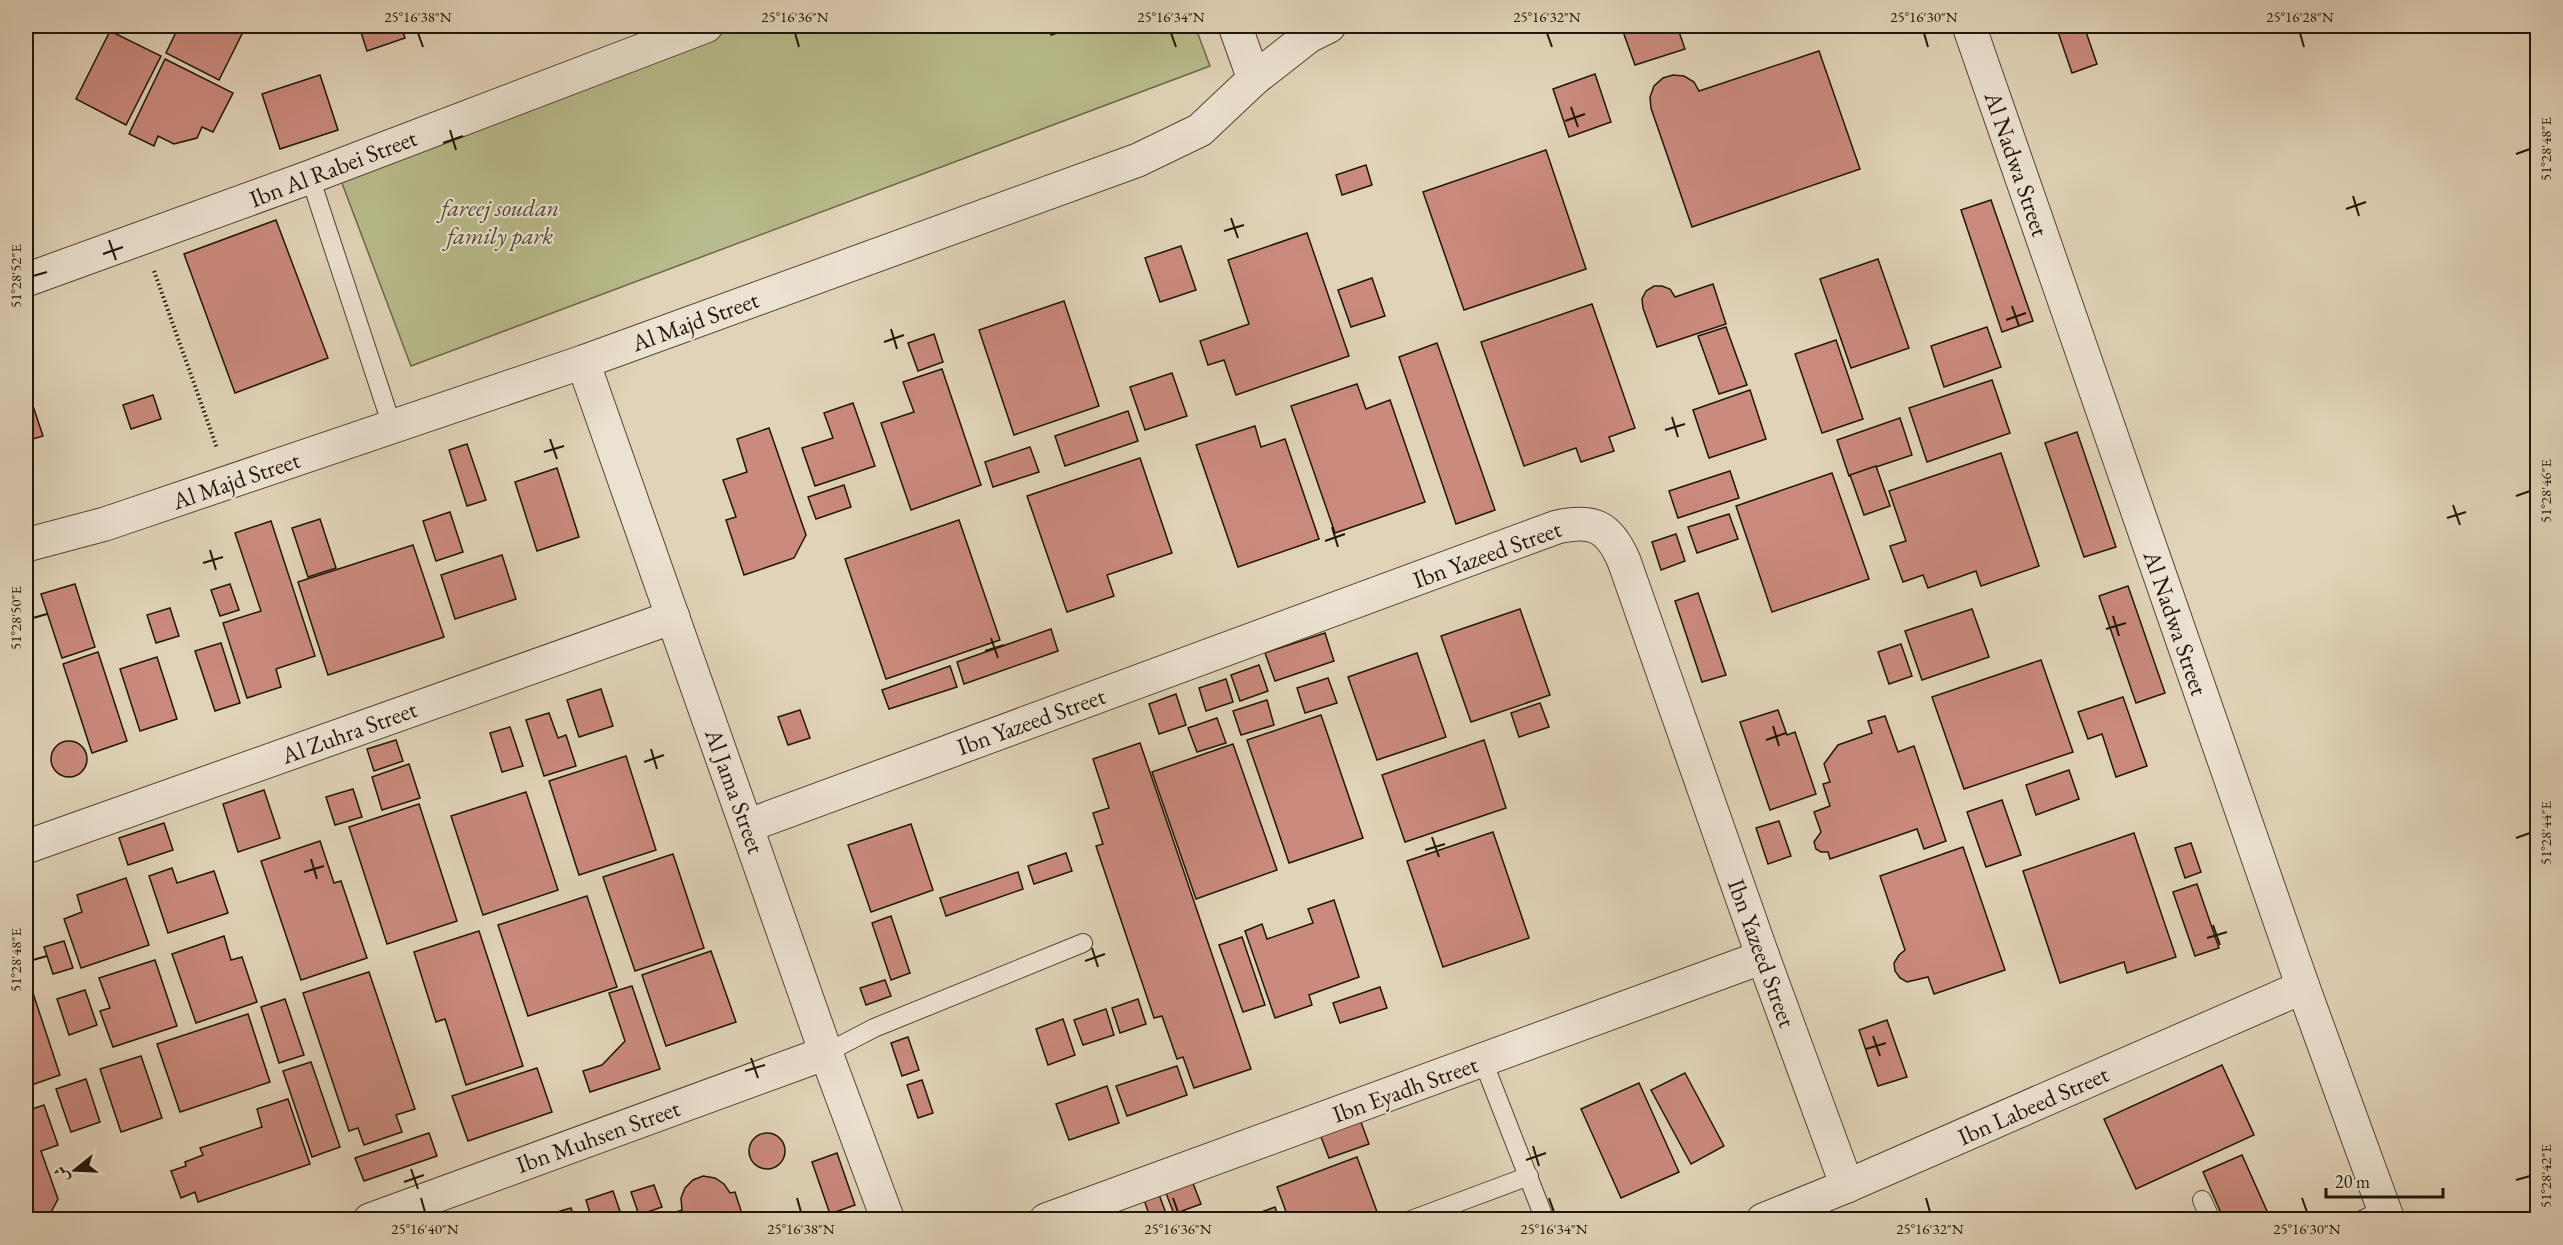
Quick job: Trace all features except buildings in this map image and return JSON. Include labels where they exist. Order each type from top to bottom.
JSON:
[{"type":"street","name":"Ibn Al Rabei Street","points":[[26,280],[310,177],[706,26]]},
{"type":"street","points":[[1235,26],[1254,79]]},
{"type":"street","name":"Al Majd Street","points":[[26,545],[105,524],[583,362],[1138,160],[1200,130],[1254,79],[1309,36],[1329,26]]},
{"type":"street","name":"Al Nadwa Street","points":[[1969,26],[2303,987],[2378,1216]]},
{"type":"street","name":"Al Jama Street","points":[[583,362],[826,1053],[888,1220]]},
{"type":"street","name":"Ibn Yazeed Street","points":[[747,826],[1557,527],[1578,522],[1599,528],[1615,541],[1624,561],[1763,957],[1847,1186]]},
{"type":"street","name":"Al Zuhra Street","points":[[26,848],[673,617]]},
{"type":"street","name":"Ibn Eyadh Street","points":[[1046,1220],[1763,957]]},
{"type":"street","name":"Ibn Labeed Street","points":[[1763,1220],[1847,1186],[2303,987]]},
{"type":"street","name":"Ibn Muhsen Street","points":[[370,1220],[826,1053]]},
{"type":"lane","points":[[310,177],[393,426]]},
{"type":"lane","points":[[826,1053],[874,1028],[1083,943]]},
{"type":"lane","points":[[1483,1061],[1545,1220]]},
{"type":"lane","points":[[1411,1220],[1529,1176]]},
{"type":"lane","points":[[2202,1200],[2211,1220]]},
{"type":"path","points":[[142,238],[229,482]]},
{"type":"green space","name":"fareej soudan family park","points":[[721,26],[1195,26],[1210,66],[411,366],[337,170]]}]
